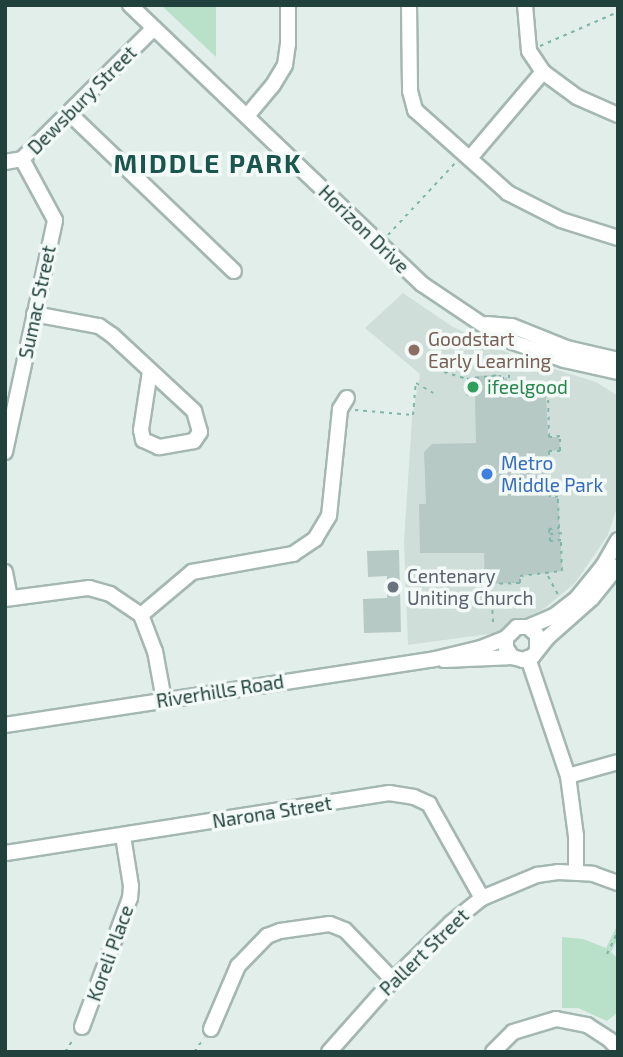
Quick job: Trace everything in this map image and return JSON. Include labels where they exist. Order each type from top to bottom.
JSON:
[{"type":"street","name":"Horizon Drive","points":[[130,5],[422,284],[486,324],[504,339],[542,352],[617,369]]},
{"type":"street","points":[[247,116],[273,85],[285,65],[289,44],[288,5]]},
{"type":"street","points":[[409,5],[410,91],[415,110],[509,193],[561,220],[618,238]]},
{"type":"street","points":[[525,5],[529,51],[543,72],[577,97],[618,115]]},
{"type":"street","name":"Dewsbury Street","points":[[5,162],[22,159],[155,28]]},
{"type":"street","points":[[467,156],[543,72]]},
{"type":"street","points":[[70,114],[234,271]]},
{"type":"street","name":"Sumac Street","points":[[5,452],[11,397],[34,314],[55,219],[22,159]]},
{"type":"street","points":[[34,314],[99,326],[150,371],[194,411],[200,432],[194,440],[159,447],[143,440],[141,429],[150,371]]},
{"type":"street","points":[[141,615],[192,572],[293,554],[314,539],[329,516],[344,403]]},
{"type":"street","points":[[618,540],[603,566],[578,598],[554,616],[528,627],[517,627],[506,638],[506,648],[512,657],[533,654],[592,598],[618,566]]},
{"type":"street","points":[[5,572],[8,599],[89,588],[110,594],[141,615],[155,651],[164,700]]},
{"type":"street","points":[[528,627],[537,635],[533,654],[568,776],[576,836],[576,872]]},
{"type":"street","name":"Riverhills Road","points":[[5,724],[435,659],[481,648],[506,638]]},
{"type":"street","name":"Riverhills Road","points":[[435,659],[456,661],[512,657]]},
{"type":"street","points":[[568,776],[618,762]]},
{"type":"street","name":"Narona Street","points":[[6,852],[389,793],[414,797],[429,804],[482,898]]},
{"type":"street","name":"Koreli Place","points":[[82,1027],[130,898],[131,886],[123,836]]},
{"type":"street","name":"Pallert Street","points":[[329,1052],[393,980],[451,923],[482,898],[537,875],[576,872],[593,874],[618,883]]},
{"type":"street","points":[[211,1029],[238,966],[267,936],[280,931],[331,924],[345,930],[393,980]]},
{"type":"street","points":[[493,1052],[513,1032],[556,1019],[587,1025],[610,1040],[618,1049]]},
{"type":"path","points":[[529,51],[618,12]]},
{"type":"path","points":[[380,244],[467,156]]},
{"type":"path","points":[[444,372],[467,379],[500,375],[500,378],[509,377],[509,386],[548,393],[549,437],[560,436],[560,451],[549,451],[550,497],[558,496],[559,528],[549,529],[550,541],[561,540],[562,571],[547,575],[520,576],[520,583],[491,584],[493,622]]},
{"type":"path","points":[[344,403],[413,415],[416,383],[433,393]]},
{"type":"path","points":[[550,534],[565,533]]},
{"type":"path","points":[[547,575],[561,599]]},
{"type":"path","points":[[607,954],[618,931]]},
{"type":"path","points":[[65,1052],[82,1027]]},
{"type":"path","points":[[194,1052],[211,1029]]},
{"type":"shaded area","points":[[403,293],[453,327],[519,358],[596,382],[618,396],[618,504],[608,535],[575,583],[545,608],[496,633],[408,645],[404,543],[412,417],[420,374],[365,328]]},
{"type":"green space","points":[[161,5],[216,5],[216,57]]},
{"type":"green space","points":[[618,924],[618,938],[611,952],[618,959],[618,1012],[607,1021],[578,1008],[562,1008],[562,937],[583,939],[606,948]]},
{"type":"building","name":"Metro Middle Park","points":[[499,375],[499,378],[507,378],[507,387],[546,394],[548,437],[559,437],[560,450],[548,451],[550,497],[558,497],[562,571],[520,576],[520,583],[485,584],[484,553],[420,553],[419,504],[426,504],[424,452],[432,444],[476,443],[475,395],[466,396],[466,381],[475,380],[475,376]]},
{"type":"building","name":"Centenary Uniting Church","points":[[399,550],[401,632],[364,633],[363,599],[387,598],[387,576],[368,577],[367,551]]},
{"type":"place","name":"Goodstart Early Learning","points":[[414,350]]},
{"type":"place","name":"ifeelgood","points":[[473,387]]},
{"type":"place","name":"Metro Middle Park","points":[[487,474]]},
{"type":"place","name":"Centenary Uniting Church","points":[[393,587]]},
{"type":"district","name":"MIDDLE PARK","points":[[208,163]]}]
